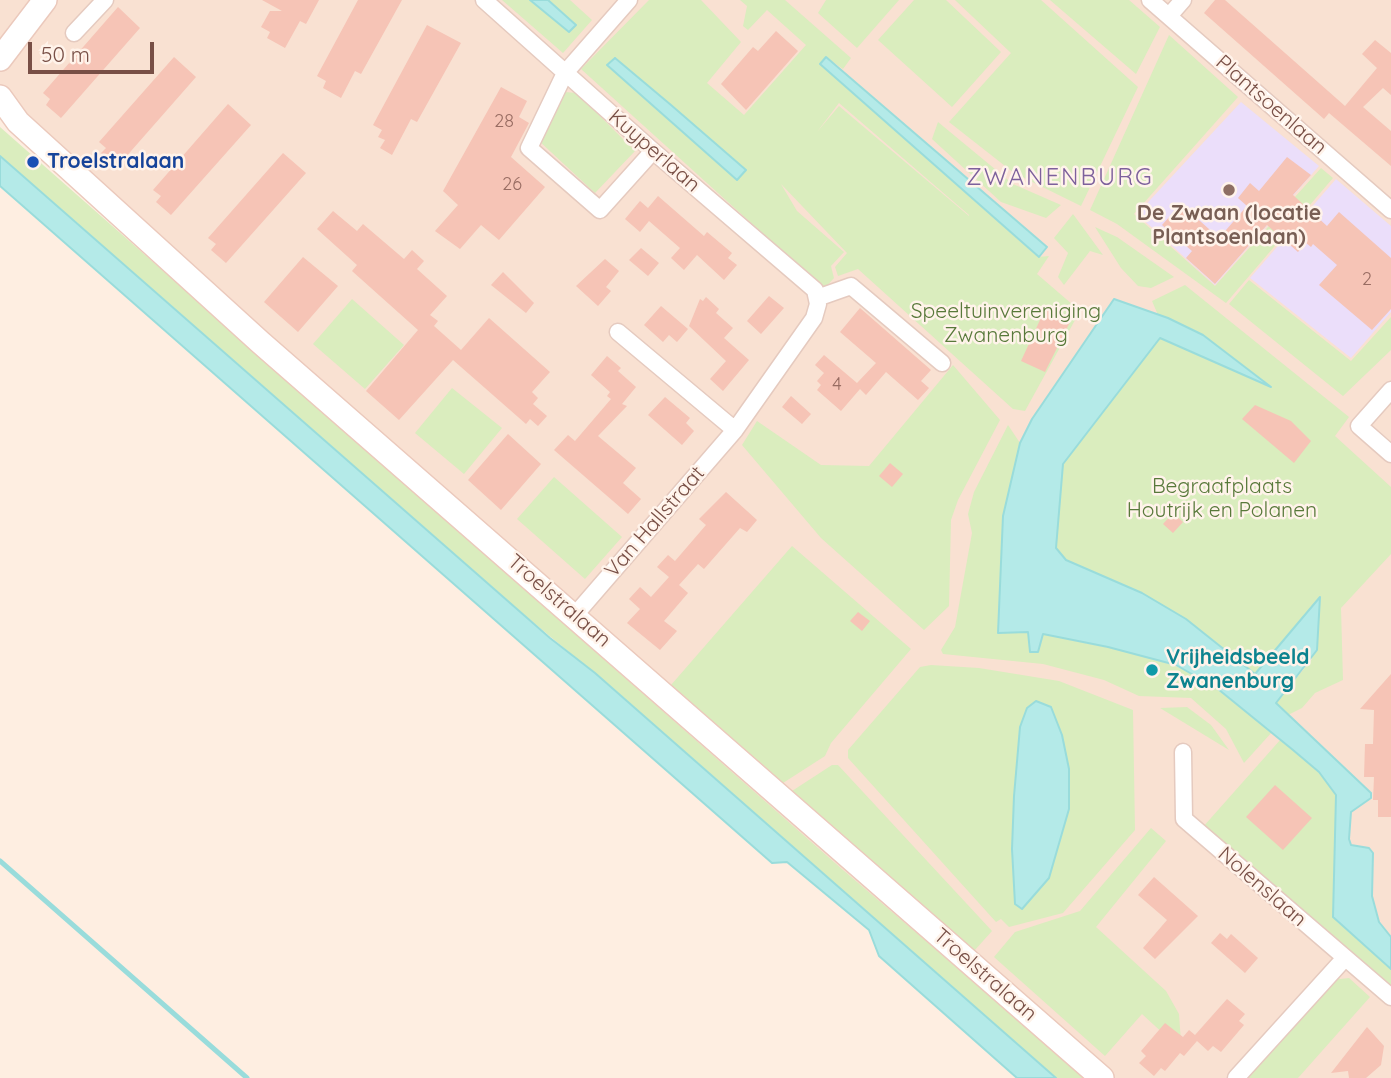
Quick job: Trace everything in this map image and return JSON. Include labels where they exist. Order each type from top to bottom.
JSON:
[{"type":"street","points":[[74,33],[105,0]]},
{"type":"street","name":"Kuyperlaan","points":[[484,0],[653,151],[815,290],[818,301]]},
{"type":"street","points":[[629,0],[565,72],[529,148],[600,210],[653,151]]},
{"type":"street","name":"Plantsoenlaan","points":[[1150,0],[1391,210]]},
{"type":"street","points":[[1169,16],[1183,0]]},
{"type":"street","points":[[0,35],[15,19],[40,4]]},
{"type":"street","points":[[0,59],[40,4]]},
{"type":"street","name":"Troelstralaan","points":[[0,97],[9,118],[260,342],[1102,1078]]},
{"type":"street","points":[[818,301],[851,286],[942,363]]},
{"type":"street","name":"Van Hallstraat","points":[[575,615],[735,430],[814,318],[818,301]]},
{"type":"street","points":[[618,331],[735,430]]},
{"type":"street","points":[[1391,390],[1359,426],[1391,454]]},
{"type":"street","name":"Nolenslaan","points":[[1184,752],[1184,819],[1391,997]]},
{"type":"street","points":[[1236,1078],[1344,958]]},
{"type":"shaded area","points":[[0,0],[1391,0],[1391,1078],[1059,1078],[0,110]]},
{"type":"shaded area","name":"De Zwaan (locatie Plantsoenlaan)","points":[[1241,102],[1319,166],[1215,285],[1137,214]]},
{"type":"shaded area","points":[[1336,179],[1391,226],[1391,312],[1351,358],[1250,278]]},
{"type":"green space","points":[[502,0],[570,0],[592,20],[563,53]]},
{"type":"green space","name":"Speeltuinvereniging Zwanenburg","points":[[649,0],[701,0],[741,42],[707,83],[744,115],[806,45],[767,10],[748,30],[743,26],[747,6],[740,0],[785,0],[851,58],[843,69],[826,57],[820,64],[1038,257],[1049,256],[1037,274],[1080,311],[1025,411],[1013,409],[858,269],[838,276],[835,267],[847,253],[781,184],[797,211],[844,252],[831,266],[834,278],[824,289],[581,69]],"holes":[[[839,103],[969,215],[839,106],[817,132]]]},
{"type":"green space","points":[[826,0],[899,0],[857,48],[818,13]]},
{"type":"green space","points":[[914,0],[946,0],[1001,52],[952,107],[878,40]]},
{"type":"green space","points":[[955,0],[1041,0],[1138,87],[1081,206],[1014,173],[949,122],[1011,53]]},
{"type":"green space","points":[[1050,0],[1129,0],[1160,27],[1136,74]]},
{"type":"green space","points":[[1169,35],[1238,97],[1134,214],[1215,286],[1321,168],[1333,178],[1226,303],[1117,224],[1090,210]]},
{"type":"green space","points":[[565,92],[577,93],[635,151],[595,193],[537,139]]},
{"type":"green space","points":[[938,122],[1013,184],[1061,205],[1046,218],[1001,202],[932,139]]},
{"type":"green space","points":[[0,127],[843,870],[1086,1078],[1056,1078],[594,673],[0,178]]},
{"type":"green space","points":[[1073,214],[1103,255],[1090,251],[1064,285],[1058,277],[1068,253],[1054,238]]},
{"type":"green space","points":[[1095,227],[1117,237],[1174,277],[1151,288],[1138,286],[1121,268]]},
{"type":"green space","points":[[1249,280],[1351,361],[1391,317],[1391,350],[1343,396],[1229,304]]},
{"type":"green space","name":"Begraafplaats Houtrijk en Polanen","points":[[1185,285],[1349,417],[1335,436],[1391,487],[1391,554],[1341,608],[1343,680],[1315,693],[1302,708],[1288,715],[1276,703],[1312,659],[1319,598],[1255,674],[1186,619],[1066,560],[1056,548],[1063,464],[1160,338],[1267,385],[1203,335],[1158,315],[1152,301]]},
{"type":"green space","points":[[352,299],[404,345],[365,389],[313,344]]},
{"type":"green space","points":[[953,365],[1000,420],[958,500],[951,520],[949,606],[924,630],[821,538],[742,445],[757,421],[821,465],[869,466]]},
{"type":"green space","points":[[452,388],[502,428],[464,474],[415,433]]},
{"type":"green space","points":[[1008,425],[1020,443],[1003,516],[998,633],[1028,632],[1030,652],[1042,634],[1143,655],[1189,671],[1218,689],[1272,732],[1244,763],[1226,729],[1191,698],[1139,696],[1104,680],[1043,664],[943,654],[941,650],[955,627],[972,533],[968,514],[974,492]]},
{"type":"green space","points":[[554,477],[622,537],[585,579],[517,519]]},
{"type":"green space","points":[[792,546],[911,649],[831,743],[825,756],[783,783],[671,685]]},
{"type":"green space","points":[[931,665],[979,668],[1059,681],[1133,710],[1135,830],[1063,913],[1009,927],[1001,919],[996,922],[848,758],[848,750],[920,667]],"holes":[[[1014,796],[1022,909],[1015,904],[1012,849]]]},
{"type":"green space","points":[[1187,707],[1211,725],[1229,750],[1160,708]]},
{"type":"green space","points":[[1281,739],[1319,772],[1336,795],[1333,917],[1391,969],[1391,992],[1203,827]]},
{"type":"green space","points":[[832,765],[838,765],[992,931],[974,951],[792,791]]},
{"type":"green space","points":[[1151,828],[1166,841],[1096,927],[1166,991],[1179,1014],[1181,1042],[1179,1048],[1142,1014],[1105,1056],[994,957],[1015,932],[1080,911]]},
{"type":"green space","points":[[1337,976],[1340,979],[1349,978],[1370,997],[1298,1078],[1245,1078]]},
{"type":"water","points":[[530,0],[548,0],[576,25],[569,32]]},
{"type":"water","points":[[826,57],[1047,247],[1039,257],[820,64]]},
{"type":"water","points":[[615,58],[746,170],[737,180],[607,65]]},
{"type":"water","points":[[0,156],[1056,1078],[1017,1078],[879,956],[869,930],[787,862],[772,863],[0,186]]},
{"type":"water","points":[[1114,299],[1168,318],[1203,335],[1271,387],[1160,338],[1063,464],[1056,548],[1066,560],[1142,593],[1186,619],[1255,674],[1320,597],[1317,650],[1276,703],[1371,793],[1371,798],[1351,812],[1349,839],[1351,845],[1369,848],[1373,853],[1372,896],[1379,922],[1391,937],[1391,969],[1333,917],[1336,795],[1319,772],[1218,689],[1176,665],[1043,634],[1038,652],[1030,652],[1028,632],[998,633],[1003,516],[1020,443],[1032,419]]},
{"type":"water","points":[[1036,701],[1051,707],[1062,735],[1069,769],[1069,809],[1049,878],[1022,909],[1015,904],[1012,849],[1014,796],[1020,727],[1027,708]]},
{"type":"building","points":[[262,0],[319,0],[306,24],[300,21],[285,48],[267,38],[270,32],[261,27],[270,11],[282,11]]},
{"type":"building","points":[[358,0],[402,0],[361,74],[355,71],[341,98],[323,88],[326,81],[317,76]]},
{"type":"building","points":[[1215,0],[1225,0],[1345,106],[1377,68],[1362,54],[1375,40],[1391,53],[1391,95],[1383,88],[1363,107],[1391,131],[1391,166],[1329,113],[1324,119],[1204,13]]},
{"type":"building","points":[[118,7],[140,28],[61,118],[46,105],[50,99],[43,93]]},
{"type":"building","points":[[427,25],[461,43],[417,122],[411,119],[392,155],[380,148],[385,140],[378,137],[382,130],[373,125]]},
{"type":"building","points":[[776,31],[798,51],[746,110],[721,84],[753,47],[758,51]]},
{"type":"building","points":[[174,57],[196,77],[117,167],[101,153],[106,148],[99,142]]},
{"type":"building","points":[[501,87],[527,101],[519,117],[529,123],[511,157],[545,187],[499,240],[481,225],[460,249],[435,231],[458,205],[443,191]]},
{"type":"building","points":[[228,104],[251,125],[171,215],[156,202],[161,196],[153,190]]},
{"type":"building","points":[[283,153],[306,173],[226,263],[211,250],[216,244],[208,238]]},
{"type":"building","points":[[1287,157],[1311,175],[1293,195],[1327,226],[1339,212],[1391,258],[1391,309],[1372,330],[1319,285],[1337,265],[1313,244],[1311,247],[1306,243],[1298,252],[1267,225],[1215,284],[1186,258],[1192,251],[1162,225],[1181,204],[1219,238],[1247,206],[1238,198],[1250,183],[1259,191]]},
{"type":"building","points":[[658,196],[704,236],[707,232],[732,253],[728,258],[737,265],[724,280],[697,255],[684,270],[671,258],[680,248],[649,221],[640,232],[625,219],[640,201],[648,208]]},
{"type":"building","points":[[333,211],[357,231],[363,224],[404,259],[412,250],[424,261],[417,269],[447,296],[430,315],[438,321],[434,326],[461,350],[489,318],[550,372],[532,392],[538,398],[533,404],[547,416],[538,426],[530,419],[526,424],[453,360],[399,420],[366,391],[418,330],[352,271],[357,265],[317,229]]},
{"type":"building","points":[[641,248],[659,263],[648,276],[629,260]]},
{"type":"building","points":[[303,257],[338,286],[298,332],[264,302]]},
{"type":"building","points":[[605,259],[619,271],[606,287],[611,291],[598,306],[576,286]]},
{"type":"building","points":[[503,272],[534,303],[526,313],[491,285]]},
{"type":"building","points":[[769,296],[784,308],[761,334],[747,321]]},
{"type":"building","points":[[706,297],[719,309],[716,313],[733,328],[724,338],[749,360],[723,391],[710,379],[726,361],[689,326],[700,299],[703,301]]},
{"type":"building","points":[[661,306],[688,329],[677,342],[669,335],[663,342],[644,325]]},
{"type":"building","points":[[1046,307],[1071,320],[1045,372],[1021,361]]},
{"type":"building","points":[[860,308],[931,370],[921,381],[929,388],[918,400],[886,372],[866,395],[860,389],[841,411],[817,390],[821,385],[817,381],[824,373],[815,365],[824,355],[857,383],[876,363],[840,332]]},
{"type":"building","points":[[607,356],[621,368],[618,371],[636,387],[622,404],[627,406],[598,436],[636,468],[623,483],[641,499],[628,514],[554,450],[568,435],[575,441],[611,399],[607,396],[610,392],[591,375]]},
{"type":"building","points":[[791,396],[811,414],[802,424],[782,407]]},
{"type":"building","points":[[665,397],[690,418],[686,423],[694,431],[682,445],[648,415]]},
{"type":"building","points":[[1255,405],[1291,421],[1311,441],[1294,463],[1242,419]]},
{"type":"building","points":[[508,434],[541,464],[501,510],[468,480]]},
{"type":"building","points":[[890,463],[903,474],[892,487],[879,476]]},
{"type":"building","points":[[726,492],[757,520],[747,532],[740,528],[704,569],[698,564],[679,585],[688,593],[664,621],[677,631],[660,650],[627,623],[640,609],[629,599],[640,587],[651,597],[669,577],[657,567],[668,555],[675,561],[706,525],[699,519]]},
{"type":"building","points":[[1173,513],[1183,522],[1173,533],[1163,524]]},
{"type":"building","points":[[858,612],[870,621],[862,631],[850,621]]},
{"type":"building","points":[[1391,674],[1391,817],[1378,817],[1378,800],[1373,800],[1374,777],[1364,777],[1365,744],[1373,744],[1374,710],[1360,709]]},
{"type":"building","points":[[1275,785],[1312,818],[1283,850],[1246,817]]},
{"type":"building","points":[[1154,877],[1198,916],[1155,959],[1143,948],[1167,920],[1138,895]]},
{"type":"building","points":[[1220,933],[1227,939],[1231,934],[1258,958],[1245,973],[1211,943]]},
{"type":"building","points":[[1227,999],[1245,1014],[1239,1021],[1244,1025],[1221,1052],[1213,1046],[1208,1051],[1197,1041],[1184,1056],[1180,1053],[1165,1071],[1161,1068],[1154,1076],[1139,1063],[1146,1056],[1141,1051],[1165,1023],[1183,1037],[1189,1030],[1195,1035]]},
{"type":"building","points":[[1367,1027],[1384,1046],[1381,1065],[1366,1078],[1349,1078],[1348,1071],[1331,1073]]},
{"type":"waterway","points":[[0,861],[247,1078]]},
{"type":"place","name":"Troelstralaan","points":[[33,162]]},
{"type":"place","name":"De Zwaan (locatie Plantsoenlaan)","points":[[1229,190]]},
{"type":"place","name":"Vrijheidsbeeld Zwanenburg","points":[[1152,670]]},
{"type":"district","name":"ZWANENBURG","points":[[1060,178]]}]
